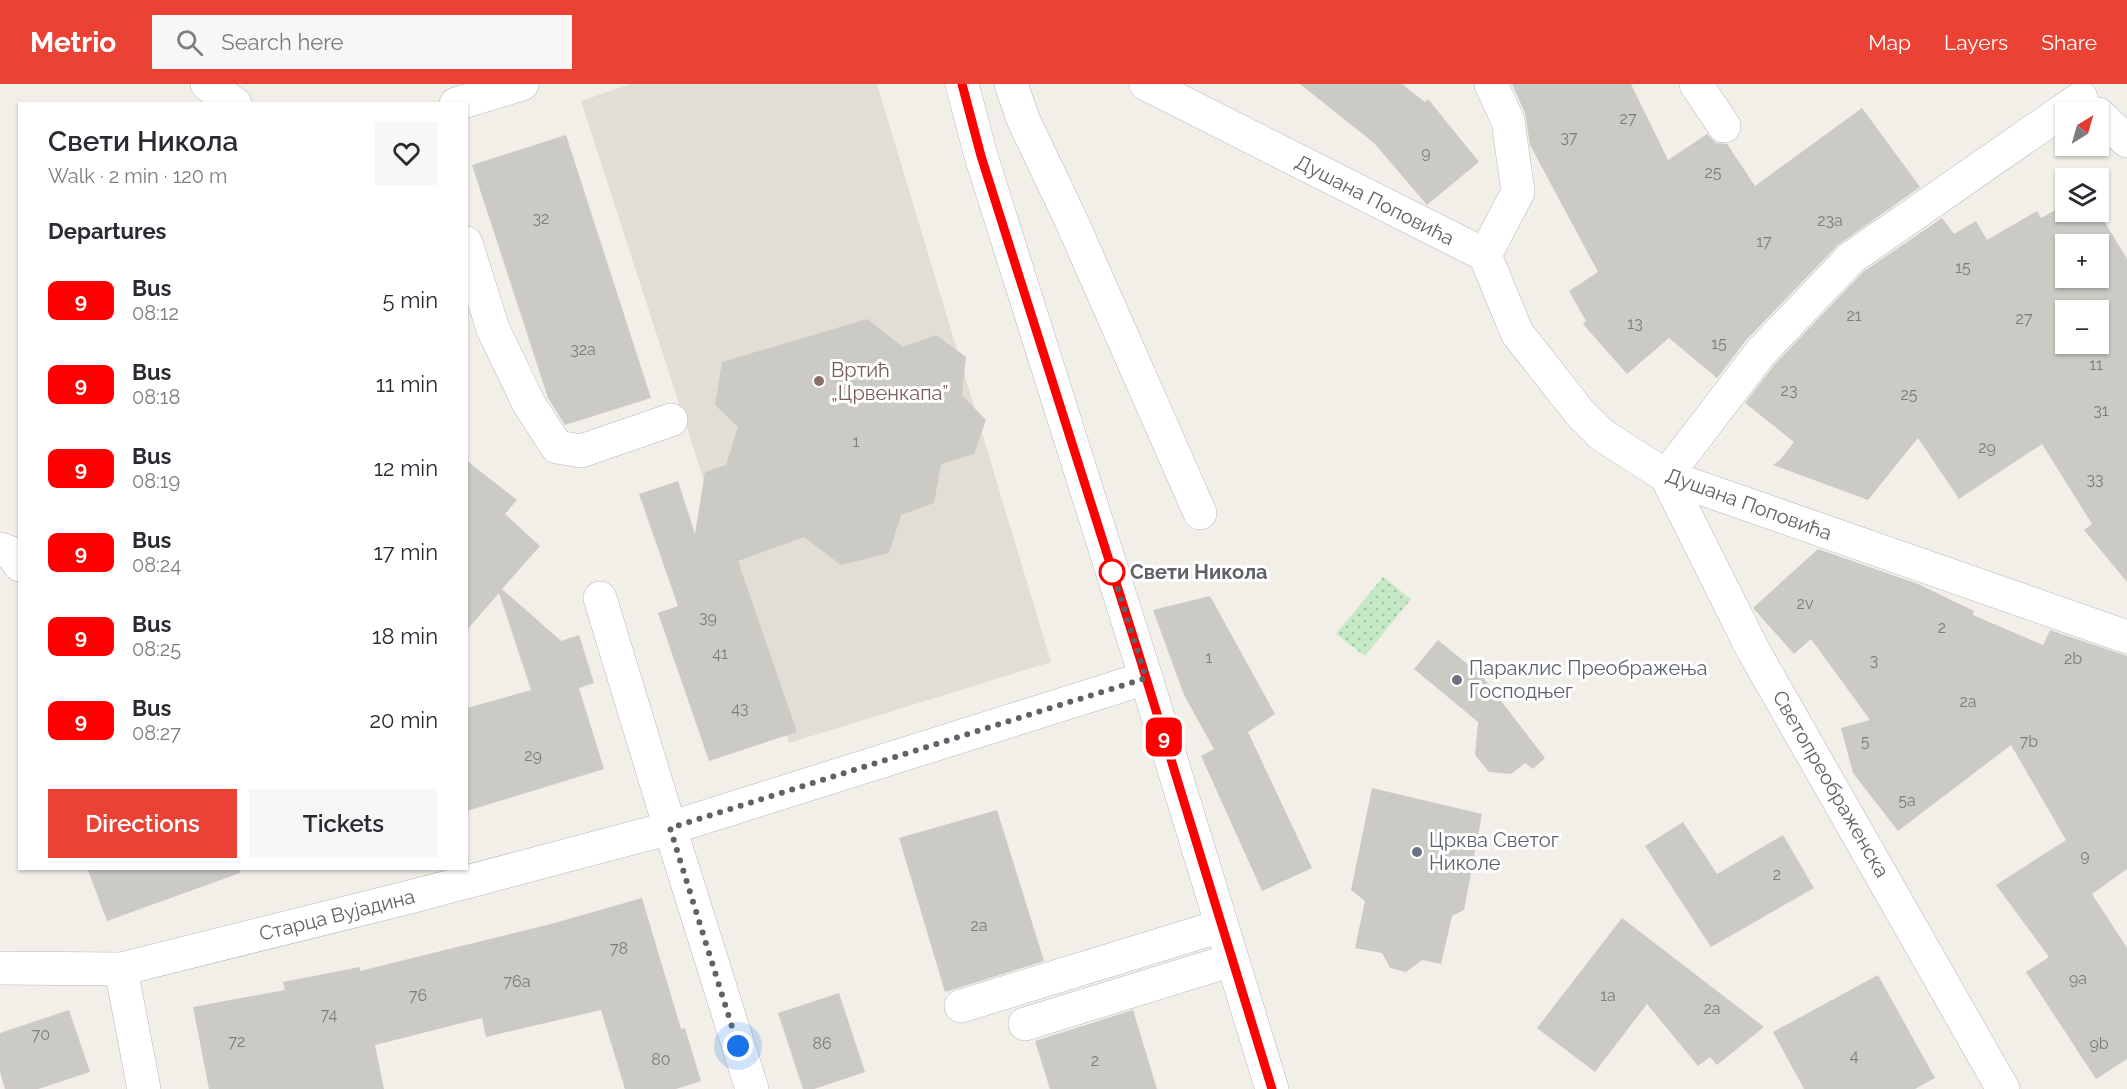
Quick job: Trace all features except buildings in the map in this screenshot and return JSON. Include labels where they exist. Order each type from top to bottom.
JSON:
[{"type":"street","points":[[207,84],[232,102]]},
{"type":"street","points":[[463,102],[522,84]]},
{"type":"street","points":[[962,84],[985,167],[1146,678],[1272,1089]]},
{"type":"street","points":[[1011,84],[1023,119],[1071,220],[1200,513]]},
{"type":"street","name":"Душана Поповића","points":[[1146,84],[1485,255],[1517,333],[1580,413],[1602,435],[1665,476],[2127,637]]},
{"type":"street","points":[[1485,255],[1518,192],[1508,121],[1491,84]]},
{"type":"street","points":[[1696,84],[1724,126]]},
{"type":"street","points":[[1665,476],[1761,352],[1851,258],[2055,123]]},
{"type":"street","points":[[2109,123],[2127,141]]},
{"type":"street","points":[[468,249],[493,329],[529,404],[557,447],[581,451],[671,420]]},
{"type":"street","name":"Светопреображенска","points":[[1665,476],[1754,650],[2003,1089]]},
{"type":"street","points":[[0,549],[11,553],[18,562]]},
{"type":"street","points":[[600,598],[752,1089]]},
{"type":"street","name":"Старца Вујадина","points":[[0,968],[121,969],[410,897],[670,828],[1146,678]]},
{"type":"street","points":[[962,1006],[1221,926]]},
{"type":"street","points":[[1025,1024],[1232,960]]},
{"type":"street","points":[[121,969],[144,1089]]},
{"type":"shaded area","name":"Вртић „Црвенкапа”","points":[[631,84],[877,84],[1051,662],[789,743],[581,101]]},
{"type":"green space","points":[[1383,577],[1411,599],[1365,656],[1336,634]]},
{"type":"bus line","name":"9","points":[[962,84],[981,156],[1139,655],[1272,1089]]},
{"type":"place","name":"Вртић „Црвенкапа”","points":[[819,381]]},
{"type":"place","name":"Свети Никола","points":[[1112,572]]},
{"type":"place","name":"Параклис Преображења Господњег","points":[[1457,680]]},
{"type":"place","name":"Црква Светог Николе","points":[[1417,852]]},
{"type":"route","points":[[738,1046],[670,828],[1146,678],[1110,564],[1112,572]]}]
